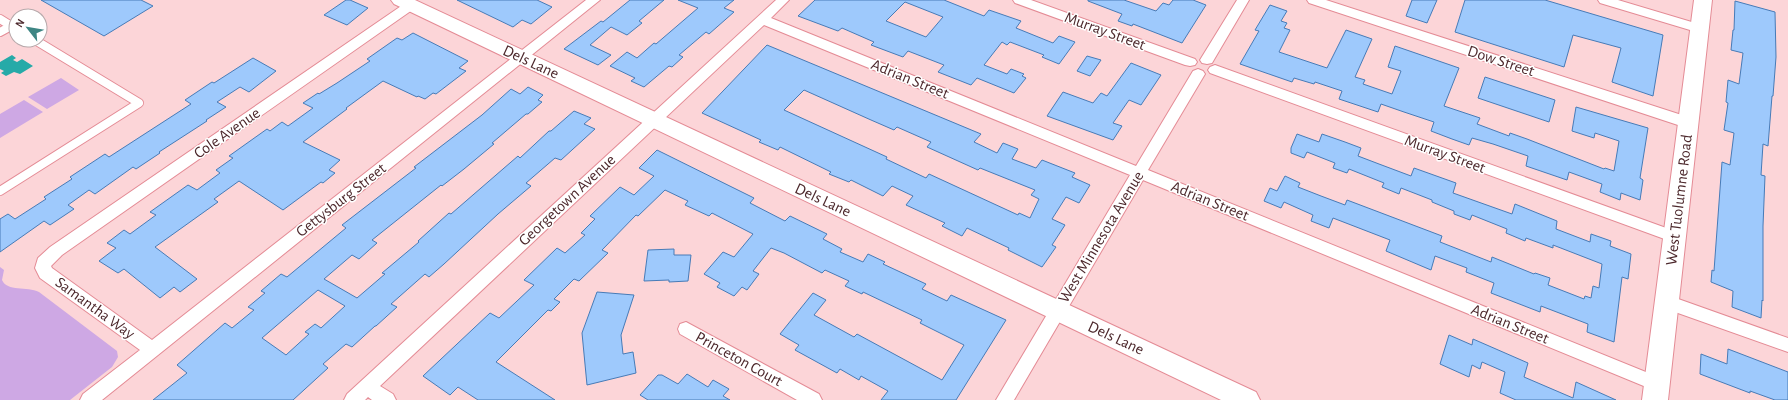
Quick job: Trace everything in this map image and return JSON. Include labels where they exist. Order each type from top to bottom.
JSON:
[{"type":"street","name":"Gettysburg Street","points":[[89,400],[594,0]]},
{"type":"street","name":"Georgetown Avenue","points":[[353,400],[783,0]]},
{"type":"street","name":"Murray Street","points":[[1019,0],[1194,68]]},
{"type":"street","points":[[1194,68],[1207,76],[1243,0]]},
{"type":"street","name":"Dow Street","points":[[1313,0],[1689,123]]},
{"type":"street","points":[[1604,0],[1700,29]]},
{"type":"street","name":"West Tuolumne Road","points":[[1656,392],[1704,0]]},
{"type":"street","name":"Dels Lane","points":[[406,3],[1247,400]]},
{"type":"street","name":"Cole Avenue","points":[[44,263],[52,254],[406,3]]},
{"type":"street","name":"Adrian Street","points":[[762,19],[1138,172],[1656,392]]},
{"type":"street","name":"Murray Street","points":[[1211,65],[1675,237]]},
{"type":"street","name":"West Minnesota Avenue","points":[[1004,400],[1138,172],[1194,68]]},
{"type":"street","name":"Samantha Way","points":[[44,263],[43,268],[46,272],[153,350]]},
{"type":"street","points":[[1667,302],[1788,346]]},
{"type":"street","name":"Princeton Court","points":[[686,329],[813,400]]},
{"type":"street","points":[[367,387],[387,400]]},
{"type":"lane","points":[[0,191],[139,103],[47,48]]},
{"type":"shaded area","points":[[61,78],[79,90],[47,109],[28,97]]},
{"type":"shaded area","points":[[24,100],[43,112],[0,138],[0,114]]},
{"type":"shaded area","points":[[0,267],[4,270],[2,280],[5,284],[8,286],[39,292],[117,351],[118,357],[112,367],[70,400],[0,400]]},
{"type":"water","points":[[12,55],[16,58],[13,60],[17,62],[22,59],[33,66],[20,74],[14,72],[6,76],[1,73],[4,71],[0,69],[0,62]]},
{"type":"building","points":[[41,0],[141,0],[153,6],[104,36]]},
{"type":"building","points":[[346,0],[350,0],[368,8],[347,25],[324,15]]},
{"type":"building","points":[[457,0],[537,0],[552,7],[531,24],[522,20],[513,27]]},
{"type":"building","points":[[630,0],[664,0],[639,21],[642,23],[627,35],[611,27],[590,45],[611,55],[598,65],[564,49],[601,21],[603,22]]},
{"type":"building","points":[[678,0],[734,0],[724,8],[734,12],[709,34],[706,32],[679,55],[683,57],[672,67],[669,66],[644,87],[631,81],[635,78],[610,66],[627,52],[637,58],[654,43],[656,44],[698,8]]},
{"type":"building","points":[[815,0],[944,0],[984,16],[989,10],[1021,21],[1016,28],[1053,43],[1059,36],[1075,42],[1059,64],[1042,57],[1044,55],[1010,42],[1007,45],[1002,42],[984,65],[1007,74],[1011,69],[1024,74],[1022,76],[1026,78],[1014,93],[977,78],[971,85],[938,72],[944,65],[908,51],[903,57],[871,45],[874,42],[842,28],[838,31],[798,16]],"holes":[[[905,2],[943,17],[926,37],[886,21]]]},
{"type":"building","points":[[1088,0],[1124,0],[1156,11],[1163,3],[1169,5],[1173,0],[1193,0],[1206,5],[1182,43],[1133,24],[1132,26],[1118,21],[1122,14]]},
{"type":"building","points":[[1412,0],[1437,0],[1427,23],[1406,16]]},
{"type":"building","points":[[1465,0],[1545,0],[1663,35],[1653,96],[1612,82],[1621,48],[1573,35],[1564,67],[1455,32]]},
{"type":"building","points":[[1735,1],[1775,12],[1776,57],[1773,96],[1768,146],[1763,144],[1761,175],[1765,176],[1763,301],[1762,300],[1761,318],[1732,307],[1733,291],[1711,282],[1712,270],[1714,271],[1722,162],[1730,165],[1734,133],[1724,130],[1728,103],[1726,102],[1728,80],[1739,84],[1743,53],[1731,50],[1734,30]]},
{"type":"building","points":[[1270,5],[1287,11],[1281,21],[1287,23],[1284,28],[1290,30],[1279,52],[1327,68],[1346,30],[1372,39],[1355,77],[1365,80],[1363,84],[1392,94],[1401,71],[1388,67],[1395,46],[1459,68],[1444,106],[1480,118],[1477,124],[1509,136],[1510,133],[1527,139],[1604,169],[1614,171],[1619,141],[1595,133],[1594,138],[1572,131],[1576,107],[1648,128],[1640,178],[1643,180],[1640,200],[1621,193],[1620,200],[1600,192],[1602,184],[1569,172],[1567,180],[1526,166],[1528,156],[1493,144],[1472,138],[1469,145],[1452,139],[1431,131],[1434,122],[1381,104],[1378,112],[1339,99],[1342,91],[1315,82],[1314,84],[1294,78],[1292,82],[1240,64],[1259,31],[1255,30]]},
{"type":"building","points":[[413,33],[468,61],[459,68],[466,71],[436,94],[433,93],[425,99],[418,96],[417,97],[383,81],[346,108],[347,109],[303,142],[340,160],[329,170],[335,173],[283,210],[239,181],[214,199],[218,202],[155,247],[197,279],[180,292],[174,287],[160,298],[124,269],[118,273],[99,261],[116,248],[107,243],[124,230],[130,234],[156,215],[150,212],[188,185],[197,190],[220,173],[216,170],[233,158],[229,156],[267,129],[270,131],[282,122],[288,126],[313,108],[303,103],[370,61],[367,59],[397,38],[402,40]]},
{"type":"building","points":[[767,45],[981,134],[974,142],[997,153],[1003,143],[1018,149],[1012,159],[1036,168],[1042,160],[1075,173],[1072,177],[1090,185],[1079,203],[1066,197],[1052,219],[1065,225],[1052,245],[1056,247],[1042,267],[1008,250],[1009,248],[967,228],[962,236],[942,226],[945,223],[906,205],[913,196],[892,186],[883,196],[851,180],[849,182],[829,174],[831,172],[780,147],[778,150],[759,142],[761,140],[702,113]],"holes":[[[804,90],[894,130],[897,127],[931,142],[927,147],[978,170],[980,168],[1035,190],[1031,195],[1039,199],[1030,218],[1019,213],[1018,215],[929,174],[926,178],[886,159],[887,157],[784,110]]]},
{"type":"building","points":[[1087,56],[1101,60],[1090,76],[1077,71]]},
{"type":"building","points":[[253,58],[276,71],[249,92],[240,87],[217,102],[226,107],[136,169],[133,167],[95,194],[89,190],[68,205],[74,209],[50,225],[44,221],[0,252],[0,219],[8,214],[15,219],[46,199],[44,197],[72,179],[70,177],[105,154],[109,157],[191,104],[185,100]]},
{"type":"building","points":[[1131,63],[1161,75],[1141,105],[1129,100],[1113,123],[1122,126],[1113,140],[1047,116],[1063,92],[1093,103],[1101,93],[1107,96]]},
{"type":"building","points":[[1485,77],[1555,100],[1549,122],[1478,98]]},
{"type":"building","points":[[528,87],[543,95],[538,100],[542,102],[492,143],[494,144],[464,169],[442,186],[441,185],[372,240],[377,243],[359,259],[352,255],[324,279],[357,298],[385,274],[382,273],[419,242],[418,241],[449,213],[451,214],[518,156],[520,158],[549,131],[551,131],[574,111],[591,118],[584,124],[595,129],[561,160],[555,158],[526,183],[531,186],[429,277],[425,274],[391,304],[397,307],[352,347],[346,344],[323,364],[328,368],[293,400],[153,400],[187,373],[177,365],[225,323],[232,328],[254,310],[248,307],[265,293],[261,291],[281,274],[287,277],[346,228],[342,225],[482,115],[511,89],[520,94]],"holes":[[[318,290],[345,306],[321,328],[315,324],[305,332],[309,334],[286,355],[262,338]]]},
{"type":"building","points":[[1297,134],[1319,142],[1322,134],[1345,142],[1361,148],[1358,156],[1411,176],[1414,168],[1456,183],[1453,193],[1512,214],[1515,204],[1557,221],[1556,229],[1590,242],[1591,234],[1611,241],[1610,246],[1631,254],[1628,279],[1622,277],[1614,342],[1587,332],[1588,324],[1541,306],[1540,312],[1491,293],[1494,283],[1466,272],[1467,268],[1435,256],[1431,270],[1386,251],[1390,240],[1333,218],[1329,228],[1311,221],[1313,215],[1284,202],[1281,208],[1264,201],[1270,188],[1277,191],[1285,176],[1300,183],[1298,187],[1345,205],[1347,200],[1442,236],[1440,242],[1491,262],[1492,257],[1534,274],[1535,273],[1550,278],[1548,285],[1584,299],[1585,296],[1591,298],[1593,286],[1599,288],[1602,264],[1553,245],[1553,248],[1526,238],[1525,241],[1506,233],[1507,229],[1472,215],[1470,220],[1454,214],[1454,211],[1432,202],[1432,200],[1401,188],[1399,194],[1382,187],[1384,183],[1349,169],[1347,173],[1333,168],[1335,163],[1307,152],[1304,158],[1291,153],[1291,148]]},
{"type":"building","points":[[657,150],[754,198],[750,203],[785,221],[790,216],[827,234],[823,239],[842,249],[840,252],[863,262],[868,254],[885,262],[883,264],[926,284],[922,289],[947,301],[951,295],[1006,320],[956,400],[881,400],[888,391],[861,376],[859,380],[840,369],[837,373],[795,350],[799,345],[780,334],[813,293],[826,300],[814,315],[854,337],[857,334],[942,380],[964,345],[920,323],[922,320],[863,292],[862,294],[845,286],[849,281],[825,270],[822,273],[784,253],[771,248],[753,271],[759,274],[747,290],[742,287],[734,296],[717,287],[720,283],[704,274],[723,252],[734,257],[753,234],[712,213],[709,216],[685,205],[688,201],[665,190],[638,216],[636,215],[602,250],[608,253],[579,281],[574,279],[554,299],[560,302],[551,311],[548,310],[496,362],[555,400],[478,400],[458,387],[450,395],[423,376],[490,313],[499,318],[534,285],[524,280],[557,248],[565,253],[585,235],[581,233],[595,219],[590,216],[620,187],[634,195],[654,176],[639,168]]},
{"type":"building","points":[[674,249],[674,255],[691,255],[688,281],[644,281],[648,250]]},
{"type":"building","points":[[597,292],[634,295],[621,335],[623,354],[633,352],[636,373],[587,385],[582,333]]},
{"type":"building","points":[[1449,335],[1472,345],[1473,339],[1528,363],[1524,377],[1573,398],[1576,382],[1616,400],[1516,400],[1500,393],[1505,372],[1482,362],[1480,369],[1472,365],[1469,377],[1440,364]]},
{"type":"building","points":[[1728,349],[1788,372],[1788,400],[1775,400],[1750,391],[1750,393],[1700,374],[1701,354],[1727,364]]},
{"type":"building","points":[[687,374],[708,387],[713,380],[729,389],[723,396],[730,400],[648,400],[640,395],[658,375],[662,375],[678,384]]}]
